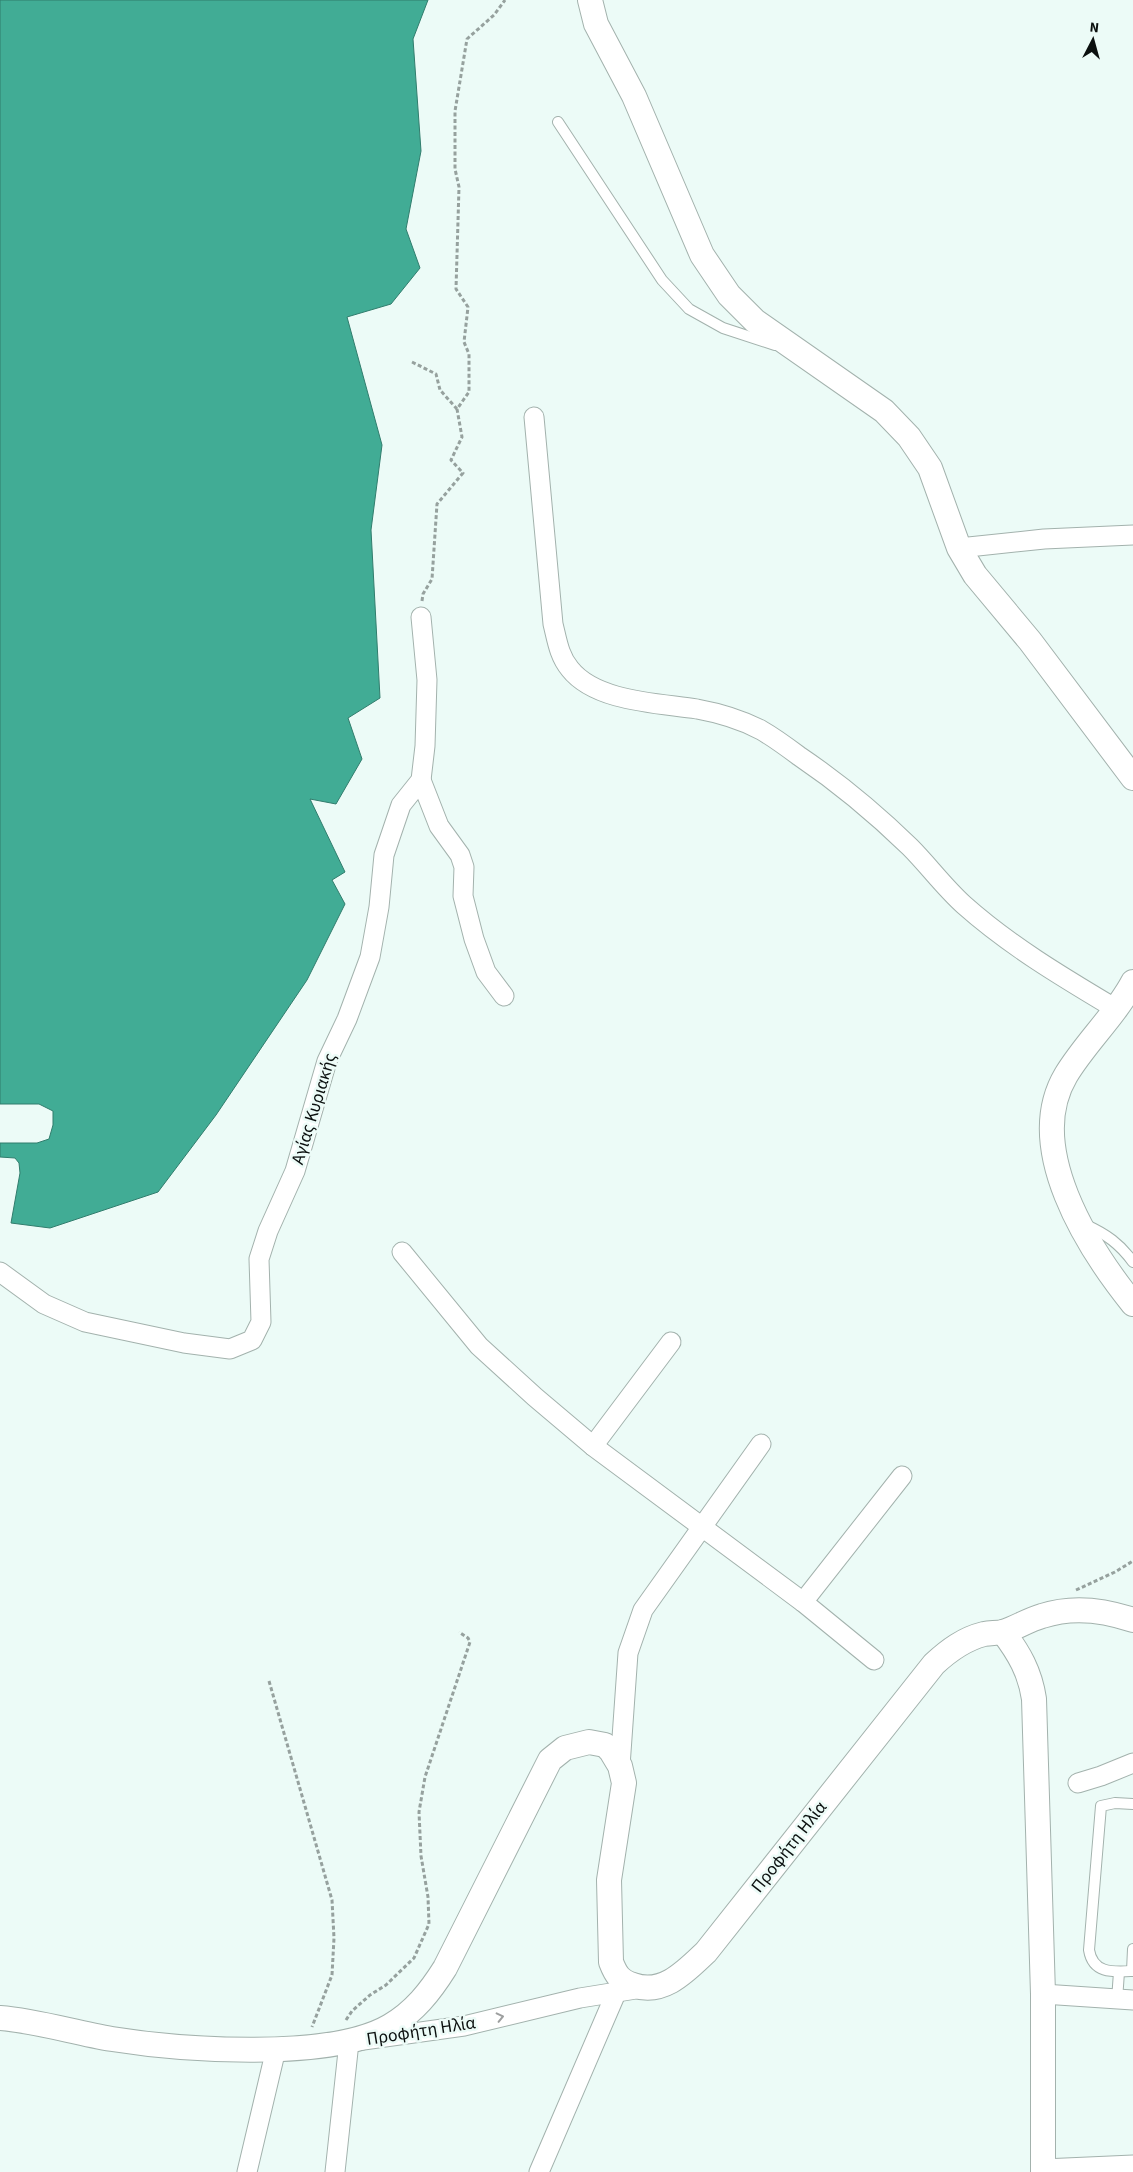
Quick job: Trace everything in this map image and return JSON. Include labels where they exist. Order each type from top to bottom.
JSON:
[{"type":"street","points":[[590,0],[596,24],[634,96],[702,255],[713,275],[729,295],[755,321],[884,411],[910,437],[935,480],[959,548],[975,575],[1030,641],[1133,778]]},
{"type":"street","points":[[534,416],[553,624],[560,654],[570,670],[598,690],[647,702],[724,715],[776,739],[861,801],[911,848],[962,904],[987,924],[1066,979],[1116,1009]]},
{"type":"street","points":[[959,548],[1044,539],[1133,535]]},
{"type":"street","points":[[421,617],[427,680],[425,746],[421,780],[439,826],[460,855],[464,866],[463,896],[474,939],[486,972],[504,996]]},
{"type":"street","name":"Αγίας Κυριακής","points":[[0,1272],[44,1304],[85,1322],[184,1343],[230,1349],[252,1340],[261,1322],[259,1258],[268,1231],[295,1171],[327,1061],[347,1019],[370,957],[379,907],[384,855],[401,805],[421,780]]},
{"type":"street","points":[[1133,982],[1116,1009],[1066,1075],[1054,1110],[1053,1146],[1068,1200],[1078,1222],[1105,1268],[1133,1304]]},
{"type":"street","points":[[402,1252],[479,1346],[593,1446],[803,1602],[874,1660]]},
{"type":"street","points":[[593,1446],[671,1342]]},
{"type":"street","points":[[642,1988],[622,1981],[616,1974],[611,1962],[609,1880],[624,1784],[620,1766],[628,1653],[634,1630],[643,1610],[704,1528],[760,1444]]},
{"type":"street","points":[[803,1602],[902,1476]]},
{"type":"street","name":"Προφήτη Ηλία","points":[[0,2018],[111,2039],[154,2044],[205,2048],[276,2049],[340,2043],[464,2026],[580,1998],[666,1985],[690,1968],[706,1952],[934,1664],[962,1642],[983,1635],[1002,1632],[1044,1615],[1063,1611],[1099,1611],[1133,1620]]},
{"type":"street","points":[[1002,1632],[1018,1652],[1026,1666],[1034,1699],[1043,1994],[1043,2171],[1133,2165]]},
{"type":"street","points":[[335,2172],[340,2043],[388,2027],[423,1999],[432,1988],[478,1904],[550,1760],[565,1748],[589,1742],[605,1745],[620,1766]]},
{"type":"street","points":[[1078,1783],[1133,1763]]},
{"type":"street","points":[[539,2172],[616,1993]]},
{"type":"street","points":[[1043,1994],[1125,2000]]},
{"type":"street","points":[[247,2172],[276,2049]]},
{"type":"lane","points":[[558,122],[662,280],[689,309],[723,328],[804,354]]},
{"type":"lane","points":[[1078,1222],[1102,1232],[1115,1241],[1133,1262]]},
{"type":"lane","points":[[1133,1804],[1116,1802],[1101,1806],[1089,1940],[1090,1959],[1101,1969],[1119,1972],[1132,1971],[1133,1949]]},
{"type":"lane","points":[[1119,1972],[1125,2000]]},
{"type":"path","points":[[457,409],[469,392],[469,354],[464,342],[468,307],[456,290],[459,188],[456,169],[455,111],[467,39],[494,15],[505,0]]},
{"type":"path","points":[[412,362],[436,374],[440,390],[457,409],[462,437],[451,460],[463,473],[437,504],[432,579],[423,594],[421,617]]},
{"type":"path","points":[[340,2043],[352,2011],[386,1985],[414,1958],[429,1924],[428,1897],[421,1856],[419,1812],[425,1777],[470,1642],[468,1638],[459,1632]]},
{"type":"path","points":[[269,1681],[332,1900],[334,1938],[332,1975],[316,2019],[300,2047]]},
{"type":"shaded area","points":[[0,0],[428,0],[413,39],[421,151],[406,229],[420,268],[391,304],[347,317],[382,445],[371,530],[380,698],[348,718],[362,759],[336,804],[310,799],[345,872],[332,880],[345,904],[307,980],[216,1115],[158,1192],[50,1228],[11,1223],[20,1173],[19,1163],[15,1158],[0,1157],[0,1143],[37,1143],[49,1139],[53,1125],[53,1111],[39,1104],[0,1104]]}]
